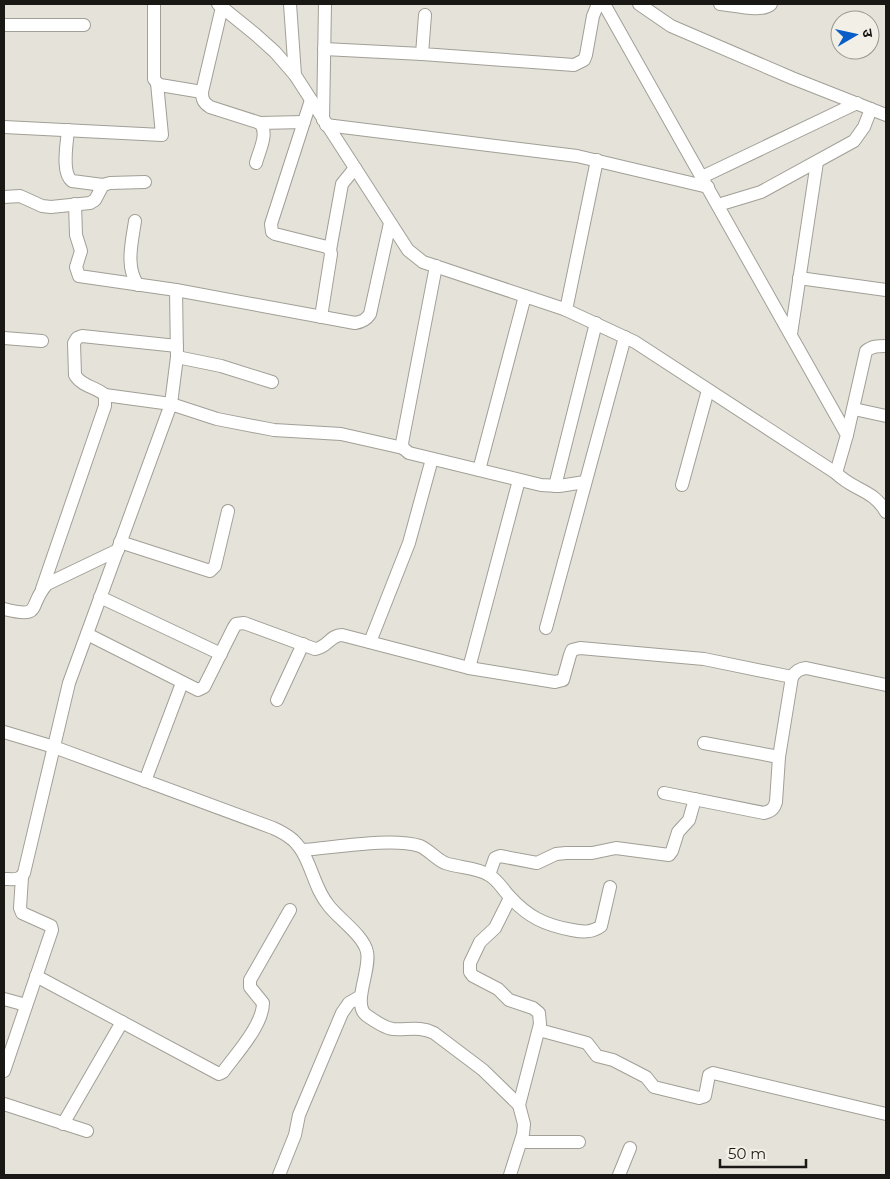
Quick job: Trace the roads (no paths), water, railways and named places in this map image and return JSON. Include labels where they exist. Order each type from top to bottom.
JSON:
[{"type":"street","points":[[4,127],[162,135],[157,83],[153,74],[154,4]]},
{"type":"street","points":[[238,4],[238,20]]},
{"type":"street","points":[[290,4],[295,75]]},
{"type":"street","points":[[324,4],[325,122]]},
{"type":"street","points":[[324,49],[574,65],[584,60],[586,55],[593,16],[598,4]]},
{"type":"street","points":[[604,4],[847,435]]},
{"type":"street","points":[[639,4],[671,26],[792,78],[886,115]]},
{"type":"street","points":[[720,4],[758,9],[765,8],[771,4]]},
{"type":"street","points":[[304,122],[260,123],[205,104],[202,92],[220,6],[256,34],[295,75],[408,250],[423,262],[566,310],[625,337],[645,348],[836,474],[845,482],[870,493],[886,496]]},
{"type":"street","points":[[422,54],[425,15]]},
{"type":"street","points":[[4,25],[84,25]]},
{"type":"street","points":[[157,83],[202,92]]},
{"type":"street","points":[[311,100],[270,224],[275,234],[327,247],[330,250]]},
{"type":"street","points":[[325,122],[577,156],[705,182],[857,103]]},
{"type":"street","points":[[718,205],[761,192],[854,141],[864,127],[871,109]]},
{"type":"street","points":[[256,163],[264,136],[263,127],[260,123]]},
{"type":"street","points":[[68,130],[66,166],[68,178],[72,181],[103,185],[144,182]]},
{"type":"street","points":[[566,310],[597,160]]},
{"type":"street","points":[[791,334],[817,162]]},
{"type":"street","points":[[321,317],[331,254],[330,250],[342,184],[355,168]]},
{"type":"street","points":[[4,197],[20,196],[42,206],[50,207],[90,203],[95,200],[103,185]]},
{"type":"street","points":[[75,204],[76,235],[81,251],[76,267],[79,276],[176,290],[355,323],[366,319],[370,314],[390,223]]},
{"type":"street","points":[[135,221],[130,258],[132,277],[138,285]]},
{"type":"street","points":[[403,448],[402,443],[436,266]]},
{"type":"street","points":[[799,278],[886,290]]},
{"type":"street","points":[[4,1071],[52,930],[51,926],[46,922],[22,913],[20,908],[22,877],[65,695],[171,404],[177,351],[176,290]]},
{"type":"street","points":[[479,470],[524,296]]},
{"type":"street","points":[[555,486],[596,323]]},
{"type":"street","points":[[272,382],[177,351],[82,336],[77,338],[74,343],[75,375],[81,382],[105,395],[171,404],[217,419],[274,430],[341,434],[403,448],[409,453],[540,485],[555,486],[585,482]]},
{"type":"street","points":[[546,628],[625,337]]},
{"type":"street","points":[[4,346],[4,338],[42,340]]},
{"type":"street","points":[[836,474],[854,409],[866,351],[876,346],[886,346]]},
{"type":"street","points":[[682,485],[708,390]]},
{"type":"street","points":[[4,609],[22,613],[29,612],[34,608],[106,406],[105,395]]},
{"type":"street","points":[[854,409],[886,416]]},
{"type":"street","points":[[370,642],[409,542],[432,459]]},
{"type":"street","points":[[470,668],[518,480]]},
{"type":"street","points":[[870,493],[886,512]]},
{"type":"street","points":[[42,589],[47,584],[119,546],[210,571],[215,566],[228,510]]},
{"type":"street","points":[[100,597],[221,654]]},
{"type":"street","points":[[87,634],[195,690],[204,687],[234,626],[240,623],[319,648],[338,635],[470,668],[560,682],[566,675],[572,650],[580,648],[704,658],[792,677]]},
{"type":"street","points":[[276,700],[303,644]]},
{"type":"street","points":[[664,793],[764,813],[769,812],[774,808],[776,802],[779,757],[792,677],[801,669],[806,668],[886,685]]},
{"type":"street","points":[[145,781],[182,683]]},
{"type":"street","points":[[4,732],[54,747],[273,828],[292,838],[302,850],[324,900],[363,943],[367,952],[368,964],[360,1002],[365,1014],[388,1027],[426,1029],[434,1032],[475,1063],[520,1105]]},
{"type":"street","points":[[704,743],[779,757]]},
{"type":"street","points":[[489,875],[495,858],[500,856],[537,863],[556,854],[592,853],[616,848],[668,855],[672,851],[678,832],[689,820],[695,799]]},
{"type":"street","points":[[302,850],[390,842],[422,847],[446,863],[489,875],[528,914],[542,922],[580,932],[591,931],[601,926],[610,886]]},
{"type":"street","points":[[4,878],[18,879],[22,877]]},
{"type":"street","points":[[510,898],[495,928],[480,942],[470,963],[470,972],[473,976],[498,989],[509,1000],[533,1008],[539,1013],[538,1030],[520,1105],[524,1124],[510,1175]]},
{"type":"street","points":[[36,976],[219,1074],[223,1072],[255,1028],[261,1016],[263,1002],[250,987],[250,980],[290,910]]},
{"type":"street","points":[[279,1175],[295,1135],[299,1116],[342,1013],[349,1003],[361,996]]},
{"type":"street","points":[[4,999],[26,1005]]},
{"type":"street","points":[[63,1124],[122,1022]]},
{"type":"street","points":[[538,1030],[587,1043],[597,1056],[614,1060],[646,1077],[654,1087],[699,1098],[705,1096],[709,1075],[713,1073],[886,1114]]},
{"type":"street","points":[[4,1104],[87,1131]]},
{"type":"street","points":[[520,1142],[579,1142]]},
{"type":"street","points":[[619,1175],[630,1148]]}]
